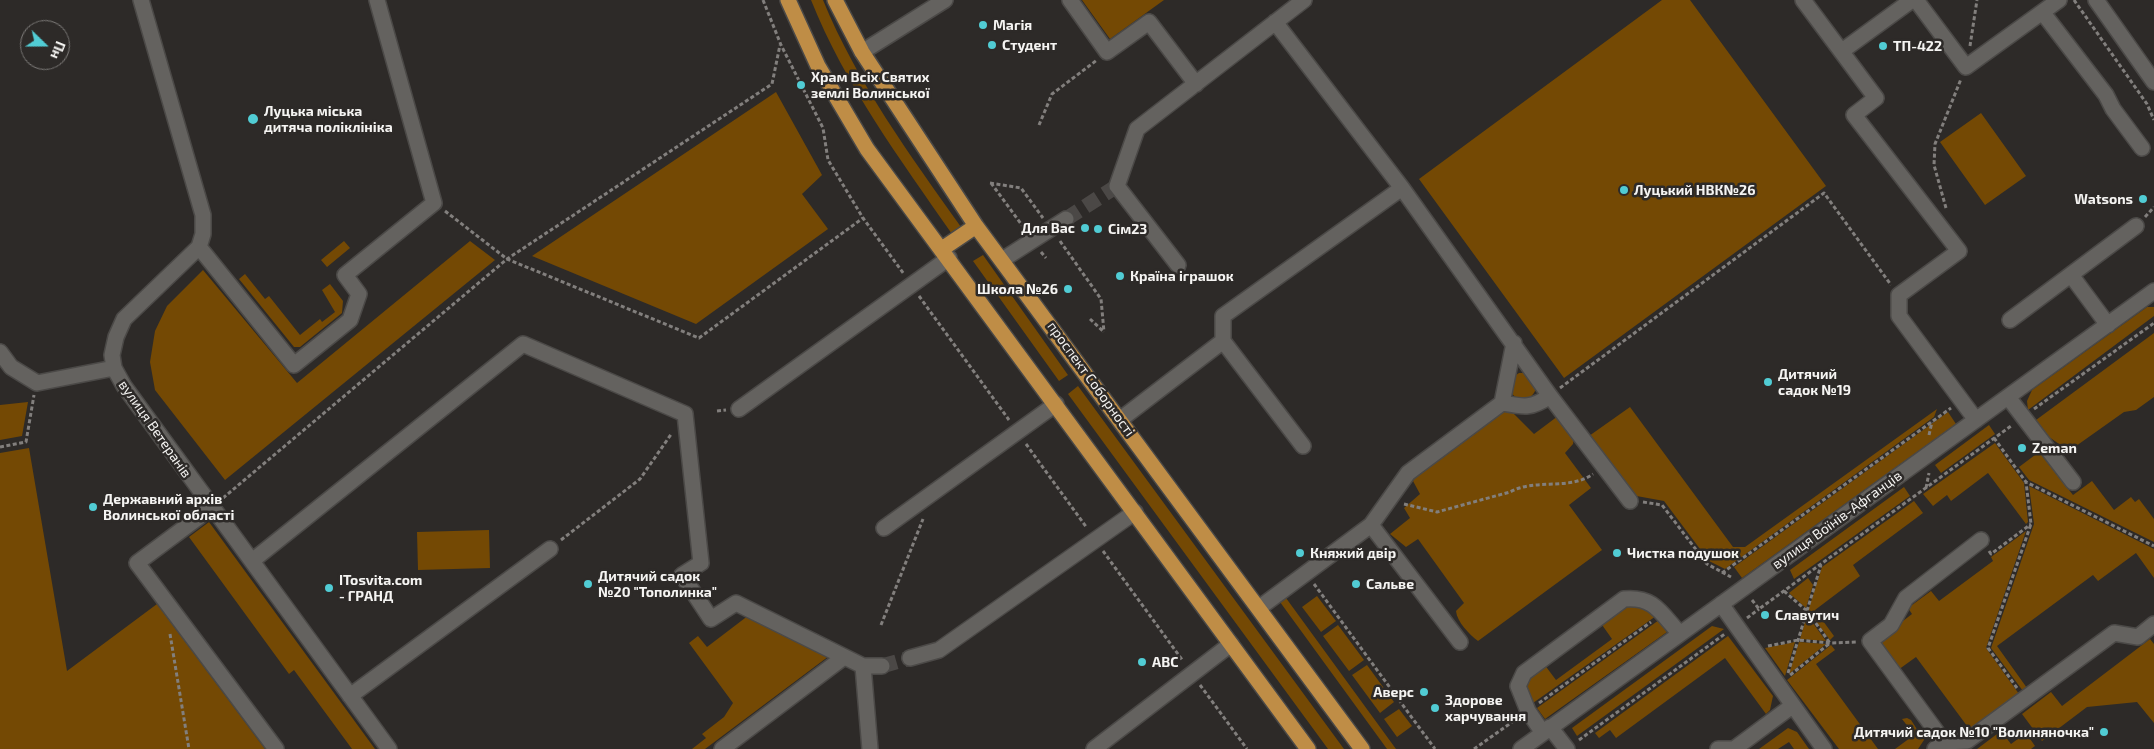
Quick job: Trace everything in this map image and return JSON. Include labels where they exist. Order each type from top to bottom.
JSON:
[{"type":"main road","points":[[788,0],[818,66],[867,149],[1308,749]]},
{"type":"main road","name":"проспект Соборності","points":[[835,0],[862,52],[976,226],[1362,749]]},
{"type":"main road","points":[[946,254],[976,226]]},
{"type":"street","points":[[141,0],[203,215],[203,234],[199,247],[294,365],[350,320],[360,294],[344,276],[434,202],[378,0]]},
{"type":"street","points":[[862,52],[945,0]]},
{"type":"street","points":[[1070,0],[1107,52],[1149,22],[1196,84]]},
{"type":"street","points":[[1178,265],[1117,186],[1137,129],[1304,0]]},
{"type":"street","points":[[1803,0],[1876,98],[1854,115],[1959,251],[1899,295],[1899,316],[1976,420]]},
{"type":"street","points":[[1842,52],[1914,0],[1966,67],[2059,0]]},
{"type":"street","points":[[2096,0],[2154,82]]},
{"type":"street","points":[[2043,13],[2106,95],[2113,109],[2142,148]]},
{"type":"street","points":[[1275,22],[1402,188],[1550,396],[1630,500]]},
{"type":"street","points":[[1303,446],[1223,341],[1223,316],[1402,188]]},
{"type":"street","points":[[1002,260],[1066,219]]},
{"type":"street","points":[[2010,320],[2136,226]]},
{"type":"street","name":"вулиця Ветеранів","points":[[199,247],[124,318],[116,337],[112,355],[114,368],[124,386],[211,508],[389,749]]},
{"type":"street","points":[[739,409],[912,286],[946,254]]},
{"type":"street","points":[[2071,275],[2108,325]]},
{"type":"street","name":"вулиця Воїнів-Афганців","points":[[1521,749],[2154,291]]},
{"type":"street","points":[[1120,419],[1223,341]]},
{"type":"street","points":[[1259,608],[1371,525],[1408,473],[1502,403],[1514,343]]},
{"type":"street","points":[[252,561],[523,344],[685,414],[701,563],[682,575],[711,619],[736,602],[863,666],[882,666]]},
{"type":"street","points":[[0,352],[11,368],[37,383],[114,368]]},
{"type":"street","points":[[1502,403],[1529,407],[1538,404],[1550,396]]},
{"type":"street","points":[[2008,397],[2073,482]]},
{"type":"street","points":[[884,528],[1056,404]]},
{"type":"street","points":[[211,508],[137,563],[276,749]]},
{"type":"street","points":[[910,658],[939,650],[1135,512]]},
{"type":"street","points":[[1371,525],[1460,642]]},
{"type":"street","points":[[1981,540],[1906,598],[1891,625],[1870,641],[1940,745],[1967,741],[2114,633],[2138,636],[2153,627]]},
{"type":"street","points":[[350,696],[550,549]]},
{"type":"street","points":[[1567,749],[1528,711],[1518,686],[1524,673],[1624,599],[1639,598],[1655,606],[1680,634]]},
{"type":"street","points":[[1721,604],[1751,649],[1824,749]]},
{"type":"street","points":[[1094,749],[1231,644]]},
{"type":"street","points":[[722,749],[844,657]]},
{"type":"street","points":[[863,666],[870,749]]},
{"type":"street","points":[[1718,749],[1734,749],[1792,706]]},
{"type":"path","points":[[763,0],[780,45],[823,128],[828,160],[863,218],[1247,749]]},
{"type":"path","points":[[1948,213],[1934,166],[1935,144],[1948,106],[1966,67],[1977,0]]},
{"type":"path","points":[[2073,0],[2146,104],[2154,120]]},
{"type":"path","points":[[211,508],[507,259],[772,84],[780,45]]},
{"type":"path","points":[[1039,124],[1052,94],[1107,52]]},
{"type":"path","points":[[1046,258],[990,182],[1020,188],[1101,298],[1104,332],[1090,319]]},
{"type":"path","points":[[1550,396],[1824,193],[1899,295]]},
{"type":"path","points":[[434,202],[507,259],[699,338],[863,218]]},
{"type":"path","points":[[1567,749],[2154,323]]},
{"type":"path","points":[[0,447],[26,442],[37,383]]},
{"type":"path","points":[[1722,573],[1962,400]]},
{"type":"path","points":[[550,549],[640,479],[685,414]]},
{"type":"path","points":[[1994,438],[2026,482],[2154,546]]},
{"type":"path","points":[[1389,500],[1437,512],[1510,492],[1519,487],[1583,481],[1604,467]]},
{"type":"path","points":[[2025,698],[1988,648],[2031,524],[2026,482]]},
{"type":"path","points":[[881,625],[933,493]]},
{"type":"path","points":[[1630,500],[1662,505],[1707,564],[1738,581],[1758,609]]},
{"type":"path","points":[[1981,540],[1991,554],[2031,524]]},
{"type":"path","points":[[1822,563],[1786,678],[1830,643]]},
{"type":"path","points":[[1306,574],[1435,749]]},
{"type":"path","points":[[1784,591],[1807,611],[1830,643]]},
{"type":"path","points":[[1474,749],[1662,614]]},
{"type":"path","points":[[169,627],[189,749]]},
{"type":"path","points":[[1751,649],[1798,640],[1830,643],[1870,641]]},
{"type":"shaded area","points":[[811,0],[823,0],[868,89],[961,227],[952,234],[857,92],[840,62]]},
{"type":"shaded area","points":[[1082,0],[1164,0],[1110,39]]},
{"type":"shaded area","name":"Луцький НВК№26","points":[[1662,0],[1690,0],[1826,186],[1564,378],[1419,179]]},
{"type":"shaded area","points":[[776,92],[822,175],[802,194],[828,229],[696,324],[532,256]]},
{"type":"shaded area","points":[[1981,113],[2026,176],[1985,205],[1940,142]]},
{"type":"shaded area","points":[[344,241],[350,248],[327,267],[321,260]]},
{"type":"shaded area","points":[[470,241],[495,260],[225,480],[155,390],[150,362],[155,331],[167,306],[203,270],[297,383]]},
{"type":"shaded area","points":[[983,255],[1068,375],[1059,381],[973,261]]},
{"type":"shaded area","points":[[245,274],[265,299],[269,296],[300,335],[320,319],[322,322],[335,312],[322,290],[330,284],[343,301],[342,313],[300,347],[294,347],[239,279]]},
{"type":"shaded area","points":[[2147,307],[2154,307],[2154,316],[2028,410],[2027,401],[2032,390]]},
{"type":"shaded area","points":[[2154,333],[2154,397],[2136,410],[2124,412],[2069,451],[2049,437],[2036,420]]},
{"type":"shaded area","points":[[1519,373],[1526,373],[1536,389],[1531,397],[1524,400],[1517,398],[1510,391],[1513,377]]},
{"type":"shaded area","points":[[1078,386],[1344,749],[1328,749],[1068,394]]},
{"type":"shaded area","points":[[28,402],[22,436],[0,440],[0,405]]},
{"type":"shaded area","points":[[1630,407],[1733,547],[1745,547],[1937,409],[1934,417],[1725,569],[1709,561],[1664,501],[1631,495],[1589,436]]},
{"type":"shaded area","points":[[1506,410],[1511,411],[1534,434],[1558,416],[1574,438],[1573,444],[1565,453],[1591,488],[1569,505],[1602,550],[1478,641],[1464,628],[1457,615],[1456,611],[1464,603],[1418,539],[1406,547],[1390,534],[1410,518],[1404,508],[1420,494],[1413,481],[1415,477]]},
{"type":"shaded area","points":[[1948,412],[1956,424],[1742,578],[1734,567]]},
{"type":"shaded area","points":[[1989,425],[1995,434],[1941,473],[1935,465]]},
{"type":"shaded area","points":[[1995,443],[2024,483],[2028,522],[2026,524],[1988,473],[1951,501],[1947,495],[1933,506],[1923,494]]},
{"type":"shaded area","points":[[29,448],[67,671],[157,604],[265,749],[0,749],[0,453]]},
{"type":"shaded area","points":[[2039,452],[2073,495],[2092,481],[2114,510],[2131,497],[2135,502],[2139,499],[2154,519],[2154,542],[2029,480],[2019,467]]},
{"type":"shaded area","points":[[2029,486],[2154,549],[2154,578],[2136,553],[2098,581],[2093,575],[1997,646],[2027,688],[2023,691],[1991,648],[2034,524]]},
{"type":"shaded area","points":[[1904,487],[1910,496],[1794,579],[1790,570]]},
{"type":"shaded area","points":[[1914,501],[1923,513],[1853,565],[1860,576],[1815,610],[1834,636],[1830,640],[1808,611],[1822,567]]},
{"type":"shaded area","points":[[209,522],[375,749],[352,749],[294,670],[289,674],[189,537]]},
{"type":"shaded area","points":[[489,530],[490,568],[418,570],[417,532]]},
{"type":"shaded area","points":[[2026,531],[1986,648],[2019,694],[1970,730],[1916,657],[1898,670],[1877,641],[1912,614],[1908,608],[1931,591],[1939,601],[1993,561],[1991,557]]},
{"type":"shaded area","points":[[1808,578],[1813,585],[1806,608],[1789,593]]},
{"type":"shaded area","points":[[1317,596],[1336,621],[1321,632],[1302,607]]},
{"type":"shaded area","points":[[1286,598],[1396,749],[1387,749],[1280,602]]},
{"type":"shaded area","points":[[1622,606],[1641,607],[1656,616],[1533,703],[1526,686],[1527,677],[1544,664],[1556,680],[1612,639],[1600,622]]},
{"type":"shaded area","points":[[749,615],[829,656],[705,749],[692,749],[706,738],[702,734],[724,717],[733,703],[689,643],[698,636],[707,647]]},
{"type":"shaded area","points":[[1807,615],[1826,641],[1800,639]]},
{"type":"shaded area","points":[[1659,620],[1667,632],[1545,719],[1537,708]]},
{"type":"shaded area","points":[[1338,625],[1364,660],[1349,671],[1323,636]]},
{"type":"shaded area","points":[[1712,626],[1724,629],[1577,736],[1572,728]]},
{"type":"shaded area","points":[[1728,636],[1773,696],[1770,710],[1766,714],[1725,658],[1616,738],[1610,730],[1599,738],[1595,733]]},
{"type":"shaded area","points":[[2150,639],[2154,644],[2154,723],[2137,702],[2087,707],[2042,741],[2022,714],[2051,692],[2062,706]]},
{"type":"shaded area","points":[[1795,642],[1785,676],[1765,648]]},
{"type":"shaded area","points":[[1799,642],[1826,644],[1789,674]]},
{"type":"shaded area","points":[[1831,645],[1835,650],[1816,664],[1878,749],[1839,749],[1787,680]]},
{"type":"shaded area","points":[[1367,665],[1394,702],[1380,713],[1352,675]]},
{"type":"shaded area","points":[[1399,709],[1412,726],[1397,737],[1384,719]]},
{"type":"shaded area","points":[[1907,718],[1911,720],[1924,740],[1918,749],[1895,749],[1910,738],[1906,731],[1909,728],[1902,719]]},
{"type":"shaded area","points":[[1788,728],[1797,732],[1809,749],[1794,749],[1789,742],[1778,749],[1759,749]]},
{"type":"shaded area","points":[[2001,731],[2011,744],[2026,733],[2035,746],[2031,749],[1977,749]]},
{"type":"tunnel","points":[[1066,219],[1117,186]]},
{"type":"tunnel","points":[[882,666],[910,658]]},
{"type":"place","name":"Магія","points":[[983,25]]},
{"type":"place","name":"Студент","points":[[992,45]]},
{"type":"place","name":"ТП-422","points":[[1883,46]]},
{"type":"place","name":"Храм Всіх Святих землі Волинської","points":[[801,85]]},
{"type":"place","name":"Луцька міська дитяча поліклініка","points":[[253,119]]},
{"type":"place","name":"Луцький НВК№26","points":[[1624,190]]},
{"type":"place","name":"Watsons","points":[[2143,199]]},
{"type":"place","name":"Для Вас","points":[[1085,228]]},
{"type":"place","name":"Сім23","points":[[1098,229]]},
{"type":"place","name":"Країна іграшок","points":[[1120,276]]},
{"type":"place","name":"Школа №26","points":[[1068,289]]},
{"type":"place","name":"Дитячий садок №19","points":[[1768,382]]},
{"type":"place","name":"Zeman","points":[[2022,448]]},
{"type":"place","name":"Державний архів Волинської області","points":[[93,507]]},
{"type":"place","name":"Княжий двір","points":[[1300,553]]},
{"type":"place","name":"Чистка подушок","points":[[1617,553]]},
{"type":"place","name":"Дитячий садок №20 \"Тополинка\"","points":[[588,584]]},
{"type":"place","name":"Сальве","points":[[1356,584]]},
{"type":"place","name":"ITosvita.com - ГРАНД","points":[[329,588]]},
{"type":"place","name":"Славутич","points":[[1765,615]]},
{"type":"place","name":"АВС","points":[[1142,662]]},
{"type":"place","name":"Аверс","points":[[1424,692]]},
{"type":"place","name":"Здорове харчування","points":[[1435,708]]},
{"type":"place","name":"Дитячий садок №10 \"Волиняночка\"","points":[[2104,732]]}]
